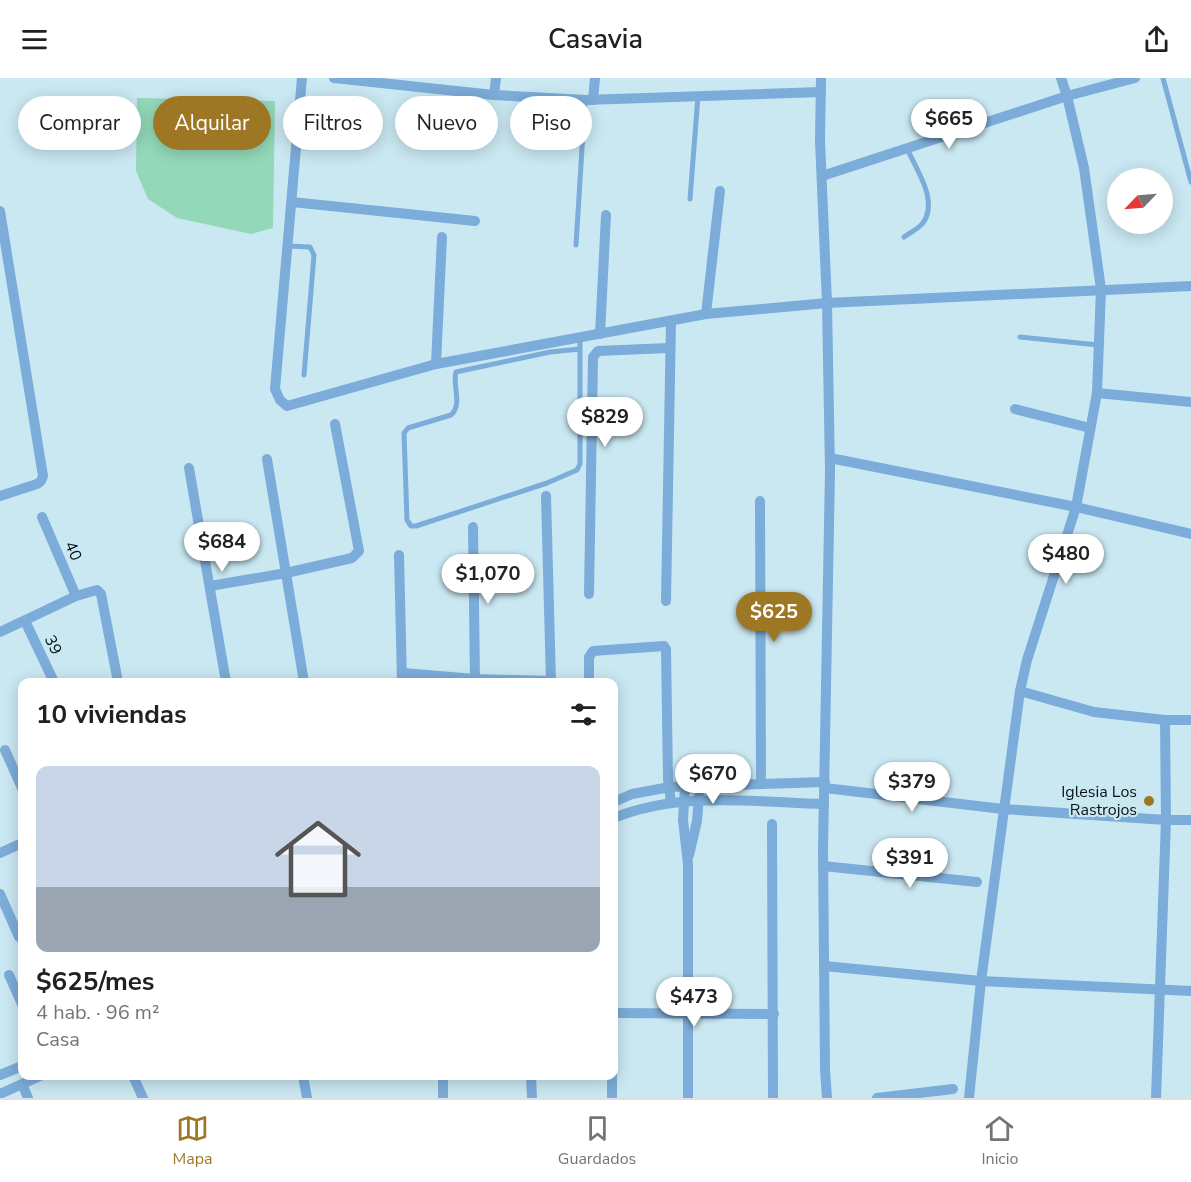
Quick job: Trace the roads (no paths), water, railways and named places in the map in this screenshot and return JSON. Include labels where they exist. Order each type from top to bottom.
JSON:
[{"type":"street","points":[[302,78],[275,389],[287,406],[436,364],[706,314],[827,303],[1191,286]]},
{"type":"street","points":[[334,78],[373,80],[513,96]]},
{"type":"street","points":[[494,95],[496,78]]},
{"type":"street","points":[[590,96],[595,78]]},
{"type":"street","points":[[821,78],[820,141],[827,303],[830,458],[823,866],[826,1098]]},
{"type":"street","points":[[969,1098],[981,981],[1020,691],[1027,660],[1076,507],[1096,393],[1101,289],[1084,168],[1061,78]]},
{"type":"street","points":[[822,176],[1067,96],[1134,78]]},
{"type":"street","points":[[592,100],[821,92]]},
{"type":"street","points":[[706,314],[720,191]]},
{"type":"street","points":[[292,202],[474,221]]},
{"type":"street","points":[[0,211],[43,476],[42,481],[37,484],[0,496]]},
{"type":"street","points":[[600,334],[606,215]]},
{"type":"street","points":[[436,364],[442,237]]},
{"type":"street","points":[[666,601],[670,321]]},
{"type":"street","points":[[589,594],[593,357],[598,351],[669,348]]},
{"type":"street","points":[[1096,393],[1191,402]]},
{"type":"street","points":[[1015,409],[1090,428]]},
{"type":"street","points":[[210,586],[286,573],[352,558],[359,551],[335,424]]},
{"type":"street","points":[[830,458],[1076,507],[1191,534]]},
{"type":"street","points":[[267,459],[303,678]]},
{"type":"street","points":[[189,468],[225,678]]},
{"type":"street","points":[[546,495],[551,678]]},
{"type":"street","points":[[760,501],[761,784]]},
{"type":"street","name":"40","points":[[42,517],[76,596]]},
{"type":"street","points":[[473,527],[475,678]]},
{"type":"street","points":[[399,555],[403,678]]},
{"type":"street","points":[[0,632],[76,596],[97,590],[101,594],[117,678]]},
{"type":"street","name":"39","points":[[25,621],[52,678]]},
{"type":"street","points":[[589,678],[589,657],[592,651],[664,646],[666,649],[671,802]]},
{"type":"street","points":[[1020,691],[1094,712],[1165,720],[1191,720]]},
{"type":"street","points":[[1156,1098],[1166,820],[1165,720]]},
{"type":"street","points":[[5,750],[18,779]]},
{"type":"street","points":[[618,800],[632,794],[670,787],[761,784],[825,785],[1003,809],[1191,820]]},
{"type":"street","points":[[687,864],[695,834],[700,786]]},
{"type":"street","points":[[685,787],[683,820],[687,864],[688,1098]]},
{"type":"street","points":[[618,816],[631,811],[685,801],[824,804]]},
{"type":"street","points":[[772,824],[773,1098]]},
{"type":"street","points":[[0,853],[18,845]]},
{"type":"street","points":[[823,866],[977,882]]},
{"type":"street","points":[[0,894],[18,935]]},
{"type":"street","points":[[824,966],[981,981],[1191,991]]},
{"type":"street","points":[[9,975],[18,995]]},
{"type":"street","points":[[618,1013],[774,1014]]},
{"type":"street","points":[[0,1075],[18,1068]]},
{"type":"street","points":[[0,1094],[31,1080]]},
{"type":"street","points":[[135,1080],[143,1098]]},
{"type":"street","points":[[304,1080],[307,1098]]},
{"type":"street","points":[[443,1080],[443,1098]]},
{"type":"street","points":[[531,1080],[532,1098]]},
{"type":"street","points":[[612,1080],[612,1098]]},
{"type":"street","points":[[22,1084],[28,1098]]},
{"type":"street","points":[[877,1098],[953,1089]]},
{"type":"lane","points":[[1163,78],[1191,182]]},
{"type":"lane","points":[[690,200],[698,96]]},
{"type":"lane","points":[[904,237],[923,224],[930,206],[922,179],[907,148]]},
{"type":"lane","points":[[576,245],[585,150]]},
{"type":"lane","points":[[288,246],[310,247],[314,255],[304,375]]},
{"type":"lane","points":[[580,336],[580,349],[580,464],[577,470],[548,483],[411,526],[407,520],[404,433],[408,429],[452,415],[457,405],[456,372],[550,352],[580,349]]},
{"type":"lane","points":[[1020,337],[1098,345]]},
{"type":"place","name":"Iglesia Los Rastrojos","points":[[1149,801]]}]
